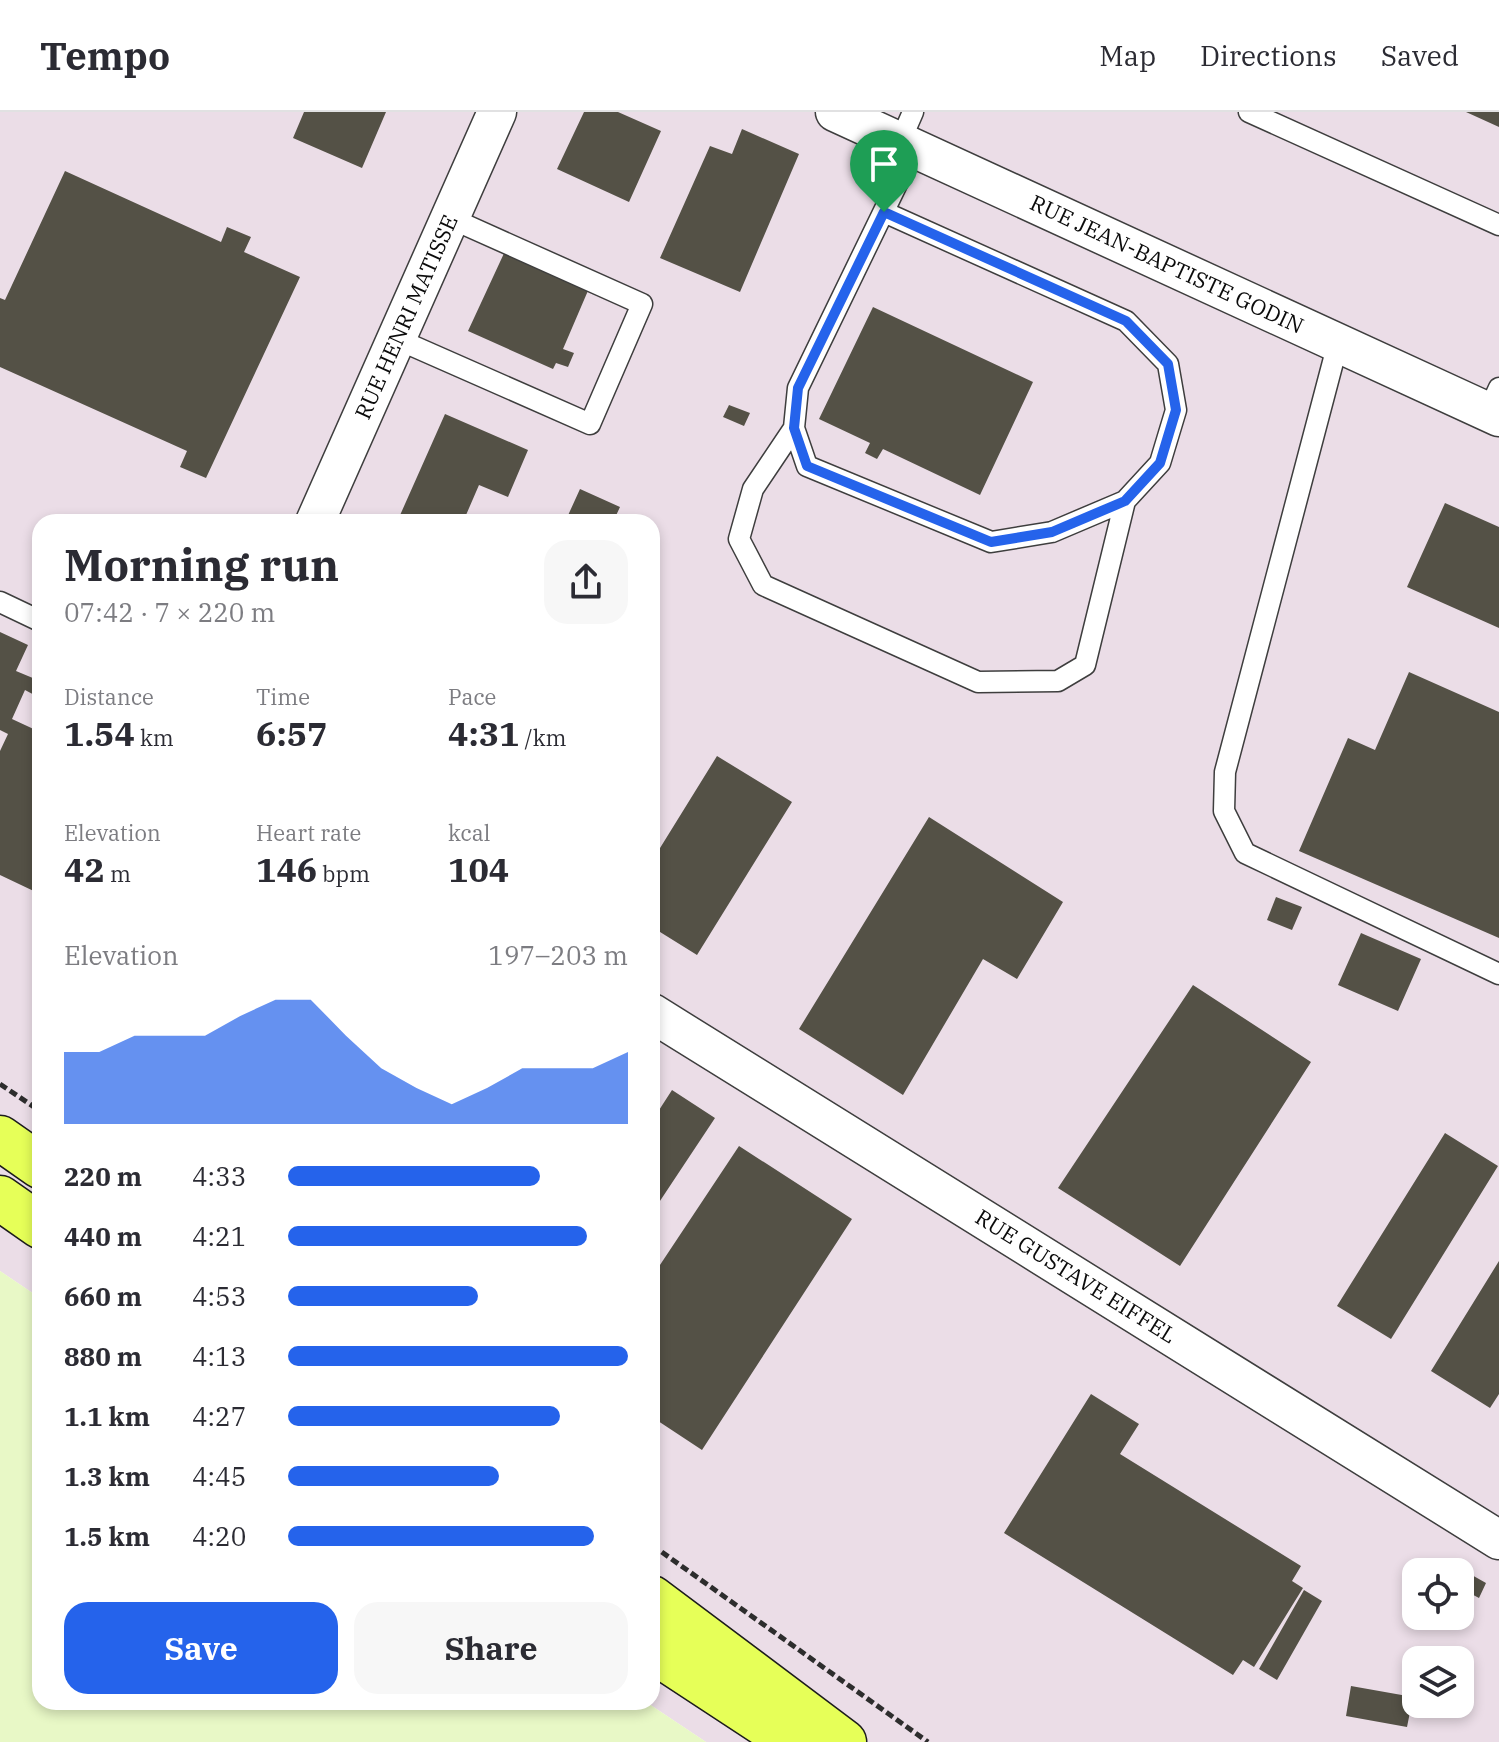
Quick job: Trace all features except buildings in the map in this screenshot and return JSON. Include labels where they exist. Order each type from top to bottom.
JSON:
[{"type":"main road","points":[[0,1138],[32,1160]]},
{"type":"main road","points":[[0,1198],[32,1220]]},
{"type":"main road","points":[[660,1604],[844,1742]]},
{"type":"main road","points":[[660,1655],[792,1742]]},
{"type":"street","name":"RUE HENRI MATISSE","points":[[319,514],[497,112]]},
{"type":"street","name":"RUE JEAN-BAPTISTE GODIN","points":[[835,112],[909,134],[1338,343],[1495,406]]},
{"type":"street","name":"RUE GUSTAVE EIFFEL","points":[[660,1018],[1499,1540]]},
{"type":"lane","points":[[1249,112],[1499,225]]},
{"type":"lane","points":[[884,212],[1126,321],[1168,364],[1176,410],[1160,463],[1125,501],[1052,532],[991,542],[807,466],[794,428],[798,388],[884,212],[909,134]]},
{"type":"lane","points":[[397,339],[590,424],[596,411],[642,304],[450,218]]},
{"type":"lane","points":[[1338,343],[1225,772],[1224,811],[1245,853],[1499,974]]},
{"type":"lane","points":[[794,428],[753,489],[739,539],[763,585],[978,682],[1058,681],[1085,665],[1125,501]]},
{"type":"lane","points":[[0,602],[32,617]]},
{"type":"path","points":[[0,1084],[32,1106]]},
{"type":"path","points":[[660,1551],[928,1742]]},
{"type":"shaded area","points":[[0,112],[1499,112],[1499,1742],[706,1742],[658,1710],[660,514],[32,514],[32,1293],[0,1271]]},
{"type":"green space","points":[[0,1271],[32,1293],[32,1710],[658,1710],[706,1742],[0,1742]]},
{"type":"route","points":[[884,212],[1126,321],[1168,364],[1176,410],[1160,463],[1125,501],[1052,532],[991,542],[807,466],[794,428],[798,388],[884,212]]}]
